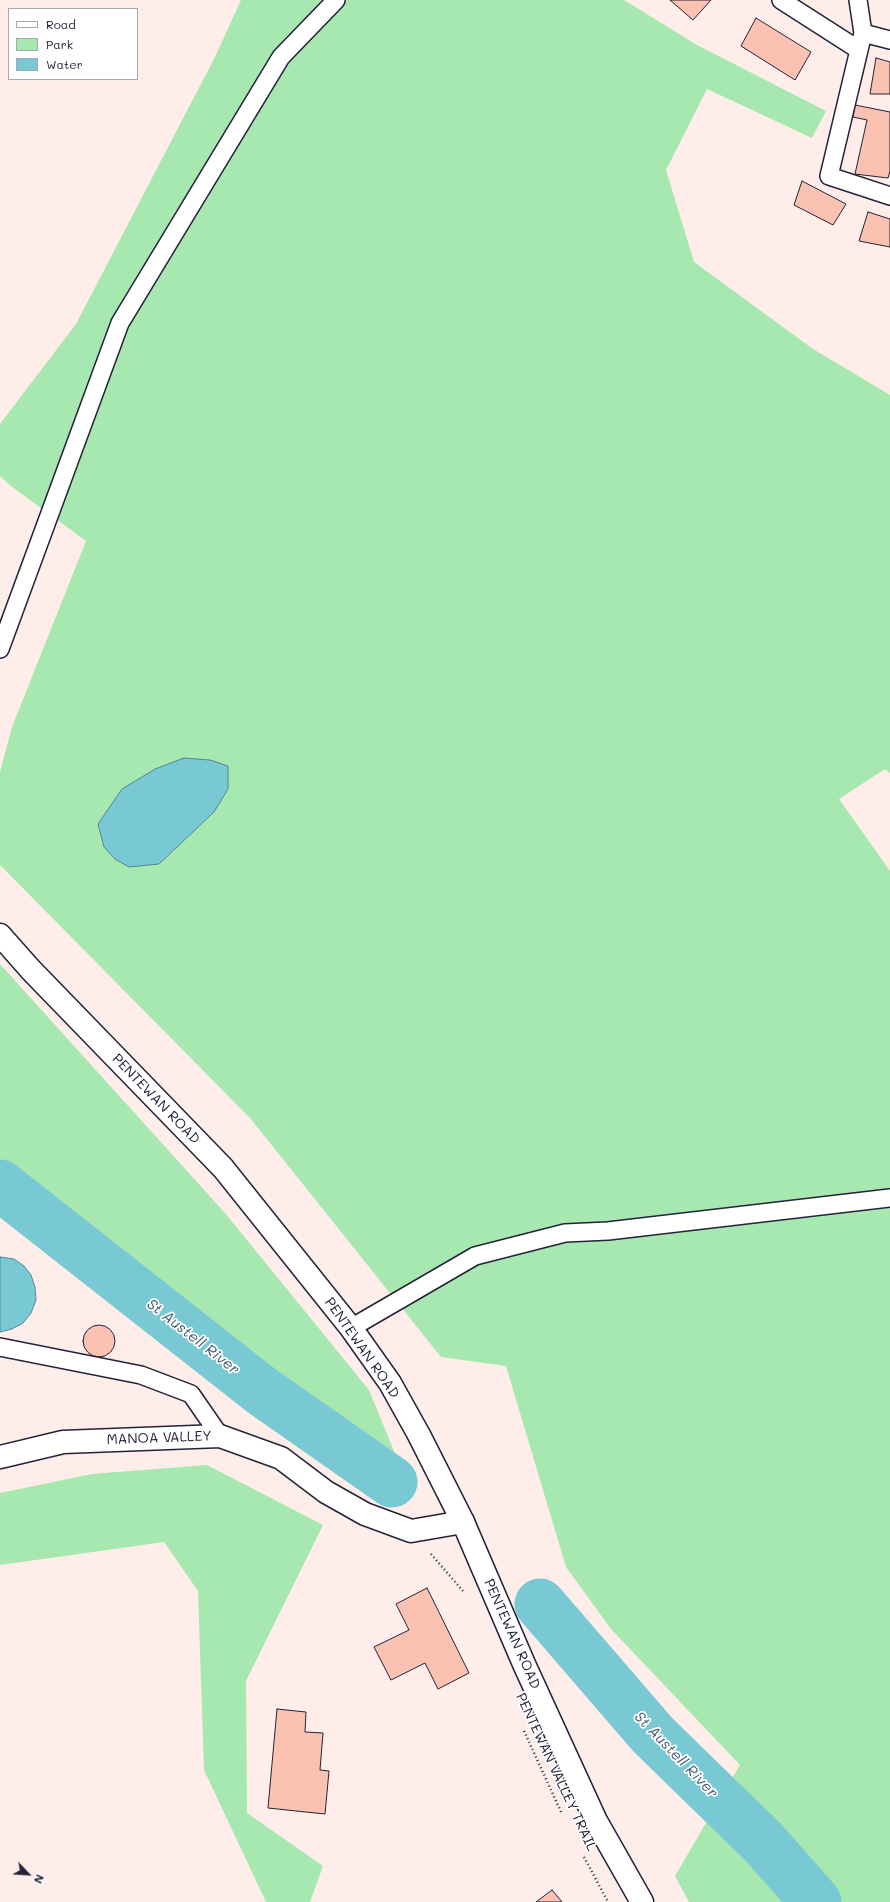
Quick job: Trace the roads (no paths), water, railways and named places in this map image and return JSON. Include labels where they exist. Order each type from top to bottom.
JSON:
[{"type":"main road","name":"PENTEWAN ROAD","points":[[0,935],[31,970],[223,1168],[352,1328],[390,1383],[419,1435],[463,1522],[524,1664],[596,1821],[642,1902]]},
{"type":"main road","name":"MANOA VALLEY","points":[[0,1457],[63,1442],[220,1436],[281,1458],[326,1492],[365,1514],[411,1531],[463,1522]]},
{"type":"lane","points":[[0,648],[120,323],[281,57],[336,0]]},
{"type":"lane","points":[[780,0],[859,50]]},
{"type":"lane","points":[[858,0],[863,33],[829,176],[890,196]]},
{"type":"lane","points":[[863,33],[890,40]]},
{"type":"lane","points":[[352,1328],[475,1256],[565,1233],[608,1231],[890,1198]]},
{"type":"lane","points":[[0,1347],[141,1375],[191,1394],[220,1436]]},
{"type":"water","points":[[184,758],[210,760],[228,766],[228,789],[214,812],[159,864],[129,867],[115,859],[104,847],[98,824],[122,789],[155,769]]},
{"type":"water","points":[[0,1257],[14,1259],[24,1266],[31,1275],[35,1287],[36,1300],[31,1313],[23,1323],[12,1329],[0,1332]]},
{"type":"waterway","name":"St Austell River","points":[[0,1185],[262,1391],[392,1482]]},
{"type":"waterway","name":"St Austell River","points":[[540,1604],[653,1735],[764,1843],[816,1902]]}]
